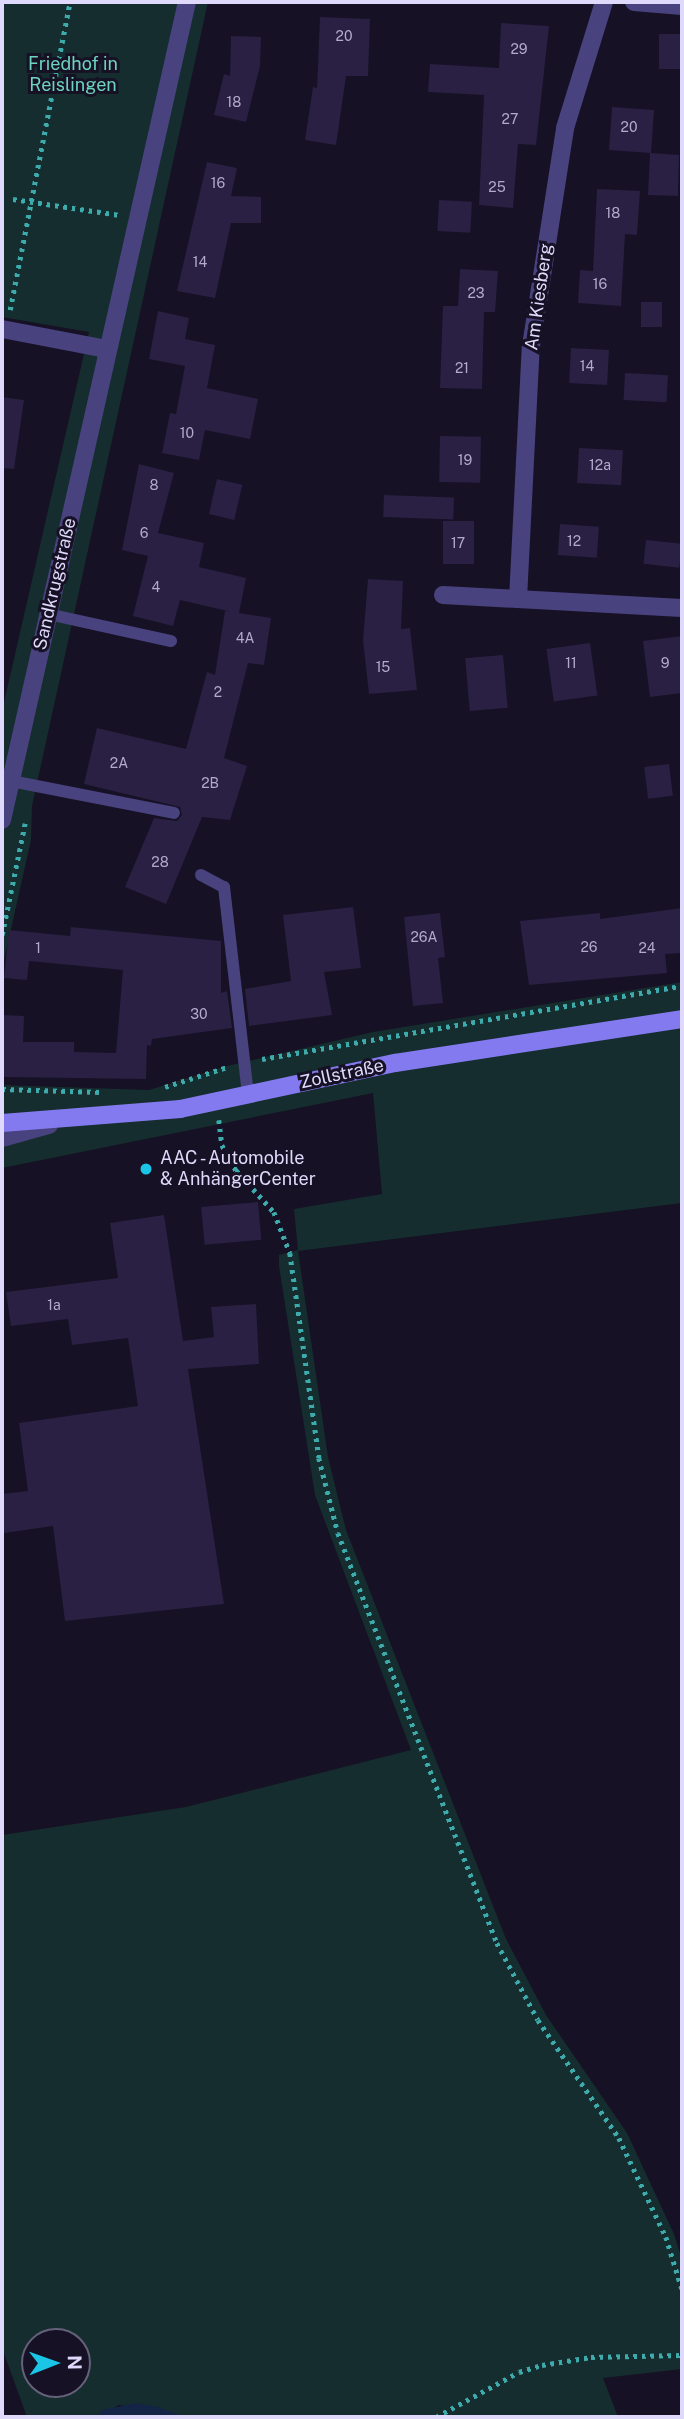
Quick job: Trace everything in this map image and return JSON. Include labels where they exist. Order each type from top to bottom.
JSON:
[{"type":"main road","name":"Zollstraße","points":[[2,1123],[131,1116],[217,1102],[395,1063],[682,1019]]},
{"type":"street","name":"Sandkrugstraße","points":[[2,820],[187,2]]},
{"type":"street","name":"Am Kiesberg","points":[[518,599],[531,346],[565,128],[604,2]]},
{"type":"street","points":[[634,2],[682,6]]},
{"type":"street","points":[[4,330],[107,349]]},
{"type":"street","points":[[443,595],[682,608]]},
{"type":"street","points":[[2,1138],[72,1119]]},
{"type":"lane","points":[[48,614],[171,641]]},
{"type":"lane","points":[[10,781],[174,813]]},
{"type":"lane","points":[[201,875],[224,887],[242,1063],[248,1095]]},
{"type":"path","points":[[4,330],[69,2]]},
{"type":"path","points":[[13,199],[138,218]]},
{"type":"path","points":[[161,1089],[242,1063],[682,986]]},
{"type":"path","points":[[2,1089],[109,1092]]},
{"type":"path","points":[[217,1102],[222,1145],[236,1170],[274,1212],[290,1253],[319,1458],[334,1519],[482,1904],[538,2020],[619,2138],[650,2199],[682,2289]]},
{"type":"path","points":[[436,2417],[519,2372],[542,2365],[591,2357],[682,2355]]},
{"type":"green space","name":"Friedhof in Reislingen","points":[[2,2],[208,2],[32,806],[31,840],[2,969],[2,711],[89,332],[2,317]]},
{"type":"green space","points":[[682,982],[682,1203],[298,1251],[328,1457],[346,1530],[506,1939],[546,2015],[627,2133],[674,2234],[682,2260],[682,2369],[603,2378],[618,2417],[186,2417],[119,2405],[97,2417],[27,2417],[2,2348],[2,1835],[186,1807],[411,1750],[315,1495],[279,1266],[279,1255],[298,1250],[294,1209],[382,1194],[373,1093],[2,1168],[2,1085],[149,1090],[227,1066],[373,1032]]},
{"type":"water","points":[[136,2403],[186,2417],[97,2417],[102,2410]]},
{"type":"building","points":[[320,17],[370,19],[368,76],[346,76],[336,145],[305,140],[313,87],[317,88]]},
{"type":"building","points":[[501,23],[549,26],[536,145],[518,144],[513,208],[479,205],[484,95],[428,92],[430,64],[499,68]]},
{"type":"building","points":[[659,34],[682,34],[682,69],[659,69]]},
{"type":"building","points":[[231,36],[261,37],[260,66],[246,122],[214,115],[224,74],[230,76]]},
{"type":"building","points":[[612,107],[654,110],[651,153],[679,155],[678,196],[648,195],[650,153],[609,150]]},
{"type":"building","points":[[207,162],[237,168],[231,196],[261,197],[261,223],[231,223],[215,298],[177,291]]},
{"type":"building","points":[[597,189],[640,191],[637,235],[625,234],[621,306],[578,303],[580,270],[593,271]]},
{"type":"building","points":[[439,200],[472,202],[470,233],[437,231]]},
{"type":"building","points":[[460,269],[498,271],[495,312],[484,312],[482,389],[440,388],[443,306],[458,306]]},
{"type":"building","points":[[641,302],[662,302],[662,327],[641,327]]},
{"type":"building","points":[[158,311],[189,318],[185,339],[215,345],[207,388],[258,399],[250,439],[205,430],[199,460],[162,453],[170,413],[176,414],[185,366],[149,359]]},
{"type":"building","points":[[571,348],[609,350],[607,385],[569,383]]},
{"type":"building","points":[[625,373],[668,375],[667,402],[624,400]]},
{"type":"building","points":[[2,397],[24,400],[14,469],[2,468]]},
{"type":"building","points":[[440,436],[481,437],[480,483],[439,482]]},
{"type":"building","points":[[579,448],[623,450],[621,485],[577,483]]},
{"type":"building","points":[[139,464],[174,473],[158,533],[204,543],[199,567],[246,578],[239,613],[271,618],[264,665],[248,663],[224,758],[247,766],[230,820],[202,817],[166,904],[125,887],[154,818],[177,821],[182,815],[180,807],[84,784],[97,728],[186,749],[207,672],[215,675],[225,611],[232,612],[180,600],[173,626],[133,616],[148,556],[122,550]]},
{"type":"building","points":[[217,479],[242,485],[234,520],[209,514]]},
{"type":"building","points":[[384,495],[454,497],[453,519],[383,517]]},
{"type":"building","points":[[443,521],[474,521],[474,564],[443,564]]},
{"type":"building","points":[[560,524],[599,527],[597,558],[558,555]]},
{"type":"building","points":[[646,540],[682,544],[679,568],[643,564]]},
{"type":"building","points":[[368,579],[403,581],[401,629],[410,628],[417,690],[369,694],[363,640]]},
{"type":"building","points":[[682,636],[682,693],[650,697],[643,641]]},
{"type":"building","points":[[590,643],[597,695],[554,702],[546,649]]},
{"type":"building","points":[[503,655],[508,708],[470,711],[465,658]]},
{"type":"building","points":[[669,764],[673,796],[648,799],[644,767]]},
{"type":"building","points":[[353,907],[361,968],[324,972],[332,1015],[249,1026],[245,989],[291,981],[283,915]]},
{"type":"building","points":[[682,908],[682,953],[665,954],[667,973],[529,985],[520,921],[600,913],[600,919]]},
{"type":"building","points":[[440,913],[445,957],[438,958],[443,1003],[413,1006],[404,917]]},
{"type":"building","points":[[71,927],[221,941],[221,993],[227,991],[232,1028],[152,1039],[151,1046],[147,1045],[146,1079],[2,1077],[2,1015],[24,1016],[23,1042],[74,1042],[74,1052],[116,1053],[123,970],[29,961],[27,980],[4,978],[9,930],[70,936]]},
{"type":"building","points":[[258,1202],[261,1240],[205,1245],[201,1207]]},
{"type":"building","points":[[164,1215],[183,1341],[214,1337],[211,1307],[256,1304],[259,1364],[188,1369],[224,1604],[65,1621],[53,1526],[4,1533],[2,1494],[28,1491],[19,1423],[138,1406],[128,1338],[72,1345],[68,1319],[11,1326],[6,1292],[118,1278],[110,1223]]},
{"type":"place","name":"AAC - Automobile & AnhängerCenter","points":[[146,1169]]}]
